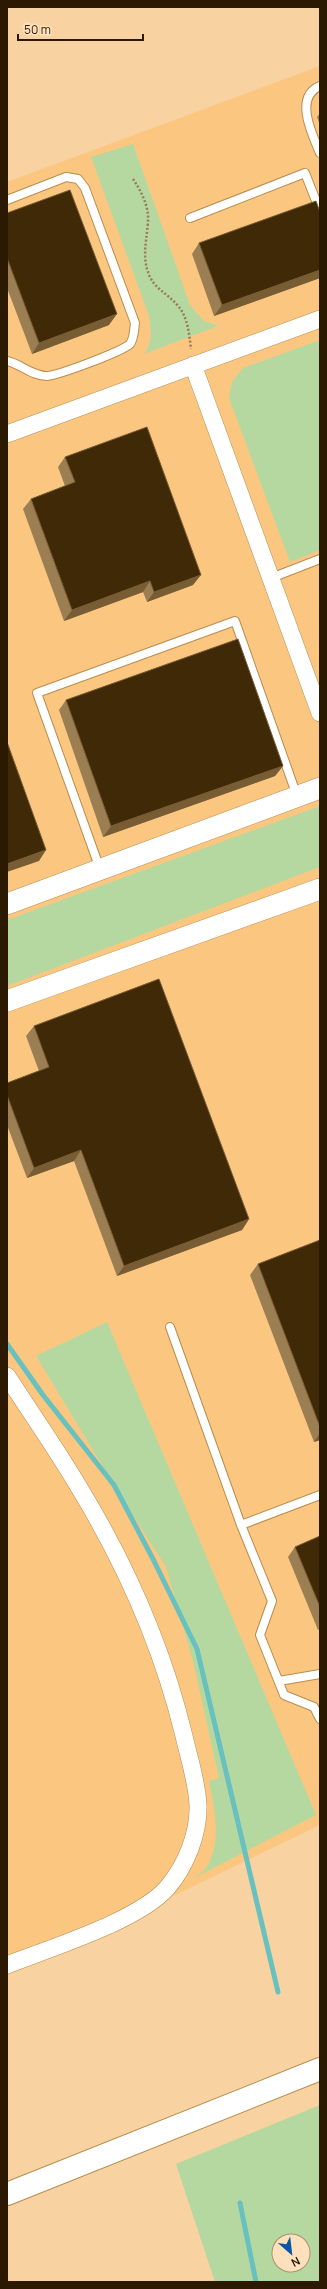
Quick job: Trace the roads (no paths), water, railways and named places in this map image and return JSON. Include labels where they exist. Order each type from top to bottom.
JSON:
[{"type":"highway","points":[[7,2194],[320,2069]]},
{"type":"street","points":[[7,434],[320,319]]},
{"type":"street","points":[[193,365],[320,713]]},
{"type":"street","points":[[7,904],[320,788]]},
{"type":"street","points":[[7,1000],[320,889]]},
{"type":"street","points":[[7,1376],[12,1393],[97,1518],[140,1606],[169,1683],[192,1772],[198,1805],[196,1827],[180,1869],[168,1888],[152,1902],[115,1922],[7,1965]]},
{"type":"lane","points":[[320,86],[315,88],[308,98],[307,106],[307,118],[320,154]]},
{"type":"lane","points":[[190,218],[305,173],[320,211]]},
{"type":"lane","points":[[7,200],[66,177],[78,178],[84,188],[135,323],[134,335],[130,344],[118,351],[57,374],[46,376],[35,374],[7,361]]},
{"type":"lane","points":[[271,578],[320,559]]},
{"type":"lane","points":[[101,870],[37,693],[235,622],[297,796]]},
{"type":"lane","points":[[170,1327],[241,1525],[272,1601],[260,1635],[284,1695],[314,1706],[320,1719]]},
{"type":"lane","points":[[241,1525],[320,1495]]},
{"type":"lane","points":[[279,1681],[320,1674]]},
{"type":"waterway","points":[[7,1344],[43,1395],[114,1485],[153,1559],[197,1649],[278,1992]]},
{"type":"waterway","points":[[240,2203],[256,2282]]}]
